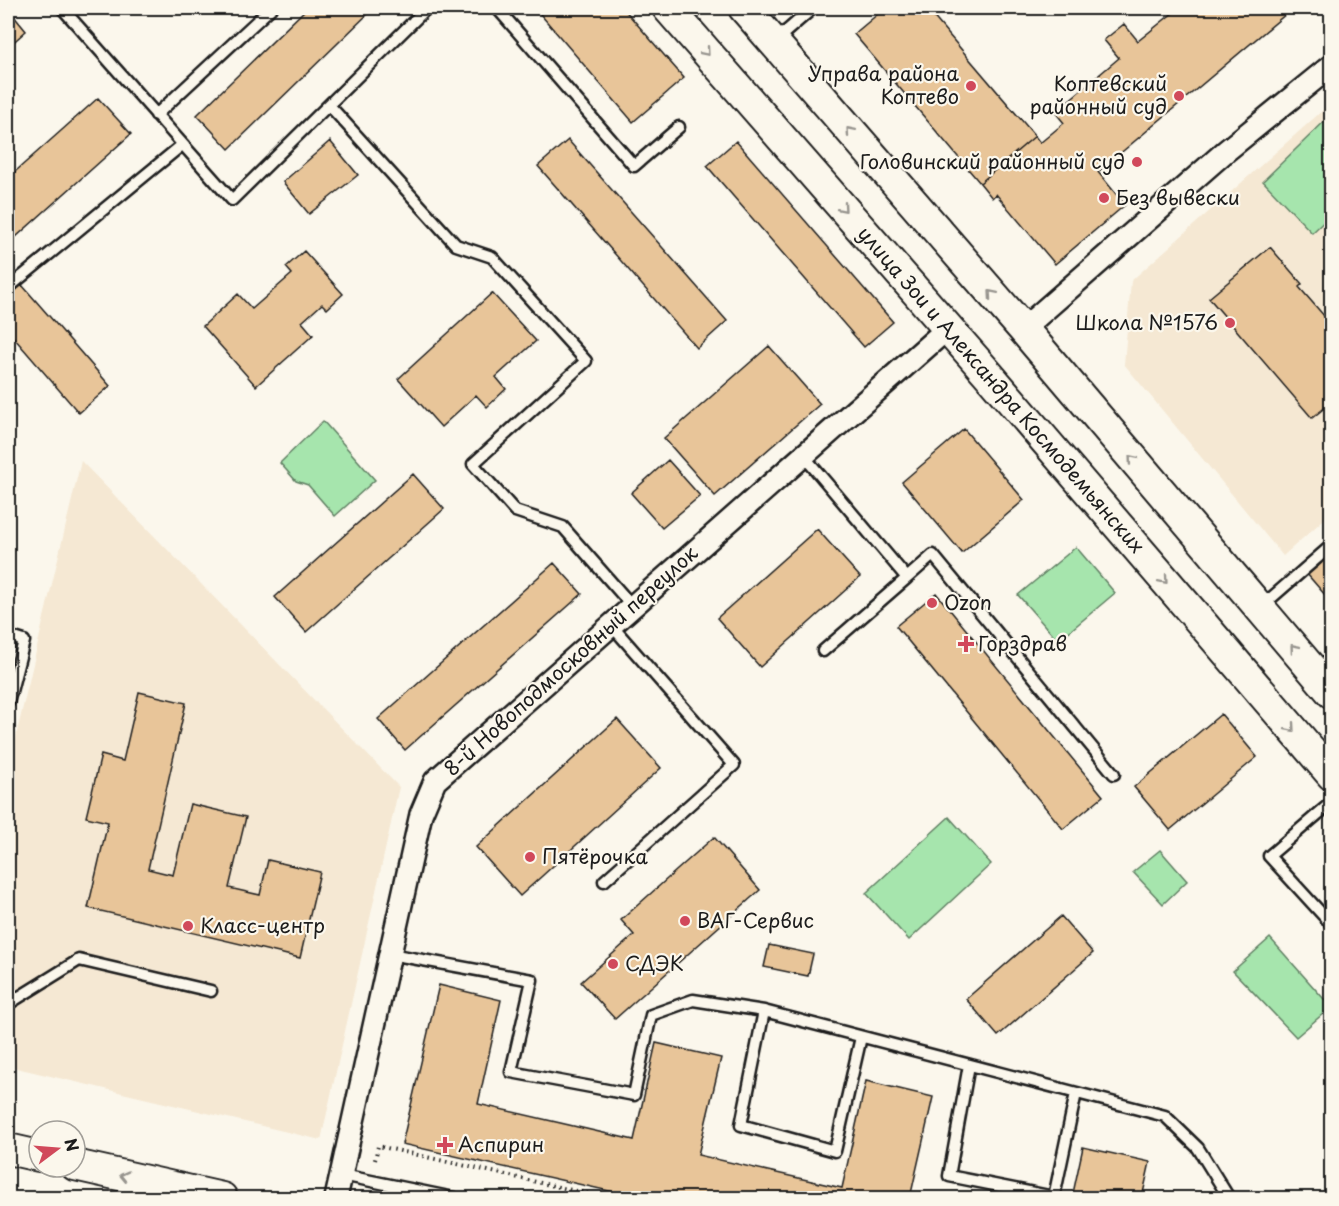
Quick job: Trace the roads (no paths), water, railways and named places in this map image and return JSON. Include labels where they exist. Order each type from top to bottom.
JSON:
[{"type":"main road","name":"улица Зои и Александра Космодемьянских","points":[[668,8],[948,328],[1332,775]]},
{"type":"main road","points":[[744,8],[1023,329],[1332,693]]},
{"type":"main road","points":[[8,1149],[27,1153]]},
{"type":"main road","points":[[87,1168],[222,1198]]},
{"type":"street","points":[[1023,329],[1226,151],[1332,65]]},
{"type":"street","name":"8-й Новоподмосковный переулок","points":[[336,1198],[421,814],[435,781],[948,328]]},
{"type":"lane","points":[[62,8],[232,200],[427,8]]},
{"type":"lane","points":[[156,115],[271,8]]},
{"type":"lane","points":[[497,8],[634,166],[679,127]]},
{"type":"lane","points":[[774,42],[813,8]]},
{"type":"lane","points":[[328,105],[456,245],[492,257],[586,361],[473,464],[515,511],[563,527],[633,607]]},
{"type":"lane","points":[[8,288],[182,145]]},
{"type":"lane","points":[[803,455],[907,578]]},
{"type":"lane","points":[[1259,608],[1332,545]]},
{"type":"lane","points":[[823,651],[933,555],[1114,774]]},
{"type":"lane","points":[[604,881],[734,765],[612,626]]},
{"type":"lane","points":[[8,636],[24,641],[8,704]]},
{"type":"lane","points":[[1332,801],[1269,856],[1332,925]]},
{"type":"lane","points":[[390,954],[532,980],[511,1072],[634,1095],[651,1014],[693,1000],[764,1011],[1164,1116],[1198,1148],[1229,1198]]},
{"type":"lane","points":[[8,1004],[79,960],[211,991]]},
{"type":"lane","points":[[764,1011],[741,1125],[835,1151],[861,1037]]},
{"type":"lane","points":[[969,1065],[949,1176],[1054,1197],[1076,1093]]},
{"type":"lane","points":[[342,1175],[454,1198]]},
{"type":"place","name":"Управа района Коптево","points":[[971,86]]},
{"type":"place","name":"Коптевский районный суд","points":[[1179,96]]},
{"type":"place","name":"Головинский районный суд","points":[[1137,162]]},
{"type":"place","name":"Без вывески","points":[[1104,198]]},
{"type":"place","name":"Школа №1576","points":[[1230,323]]},
{"type":"place","name":"Ozon","points":[[932,603]]},
{"type":"place","name":"Горздрав","points":[[966,644]]},
{"type":"place","name":"Пятёрочка","points":[[530,857]]},
{"type":"place","name":"ВАГ-Сервис","points":[[685,921]]},
{"type":"place","name":"Класс-центр","points":[[188,926]]},
{"type":"place","name":"СДЭК","points":[[613,964]]},
{"type":"place","name":"Аспирин","points":[[445,1145]]}]
